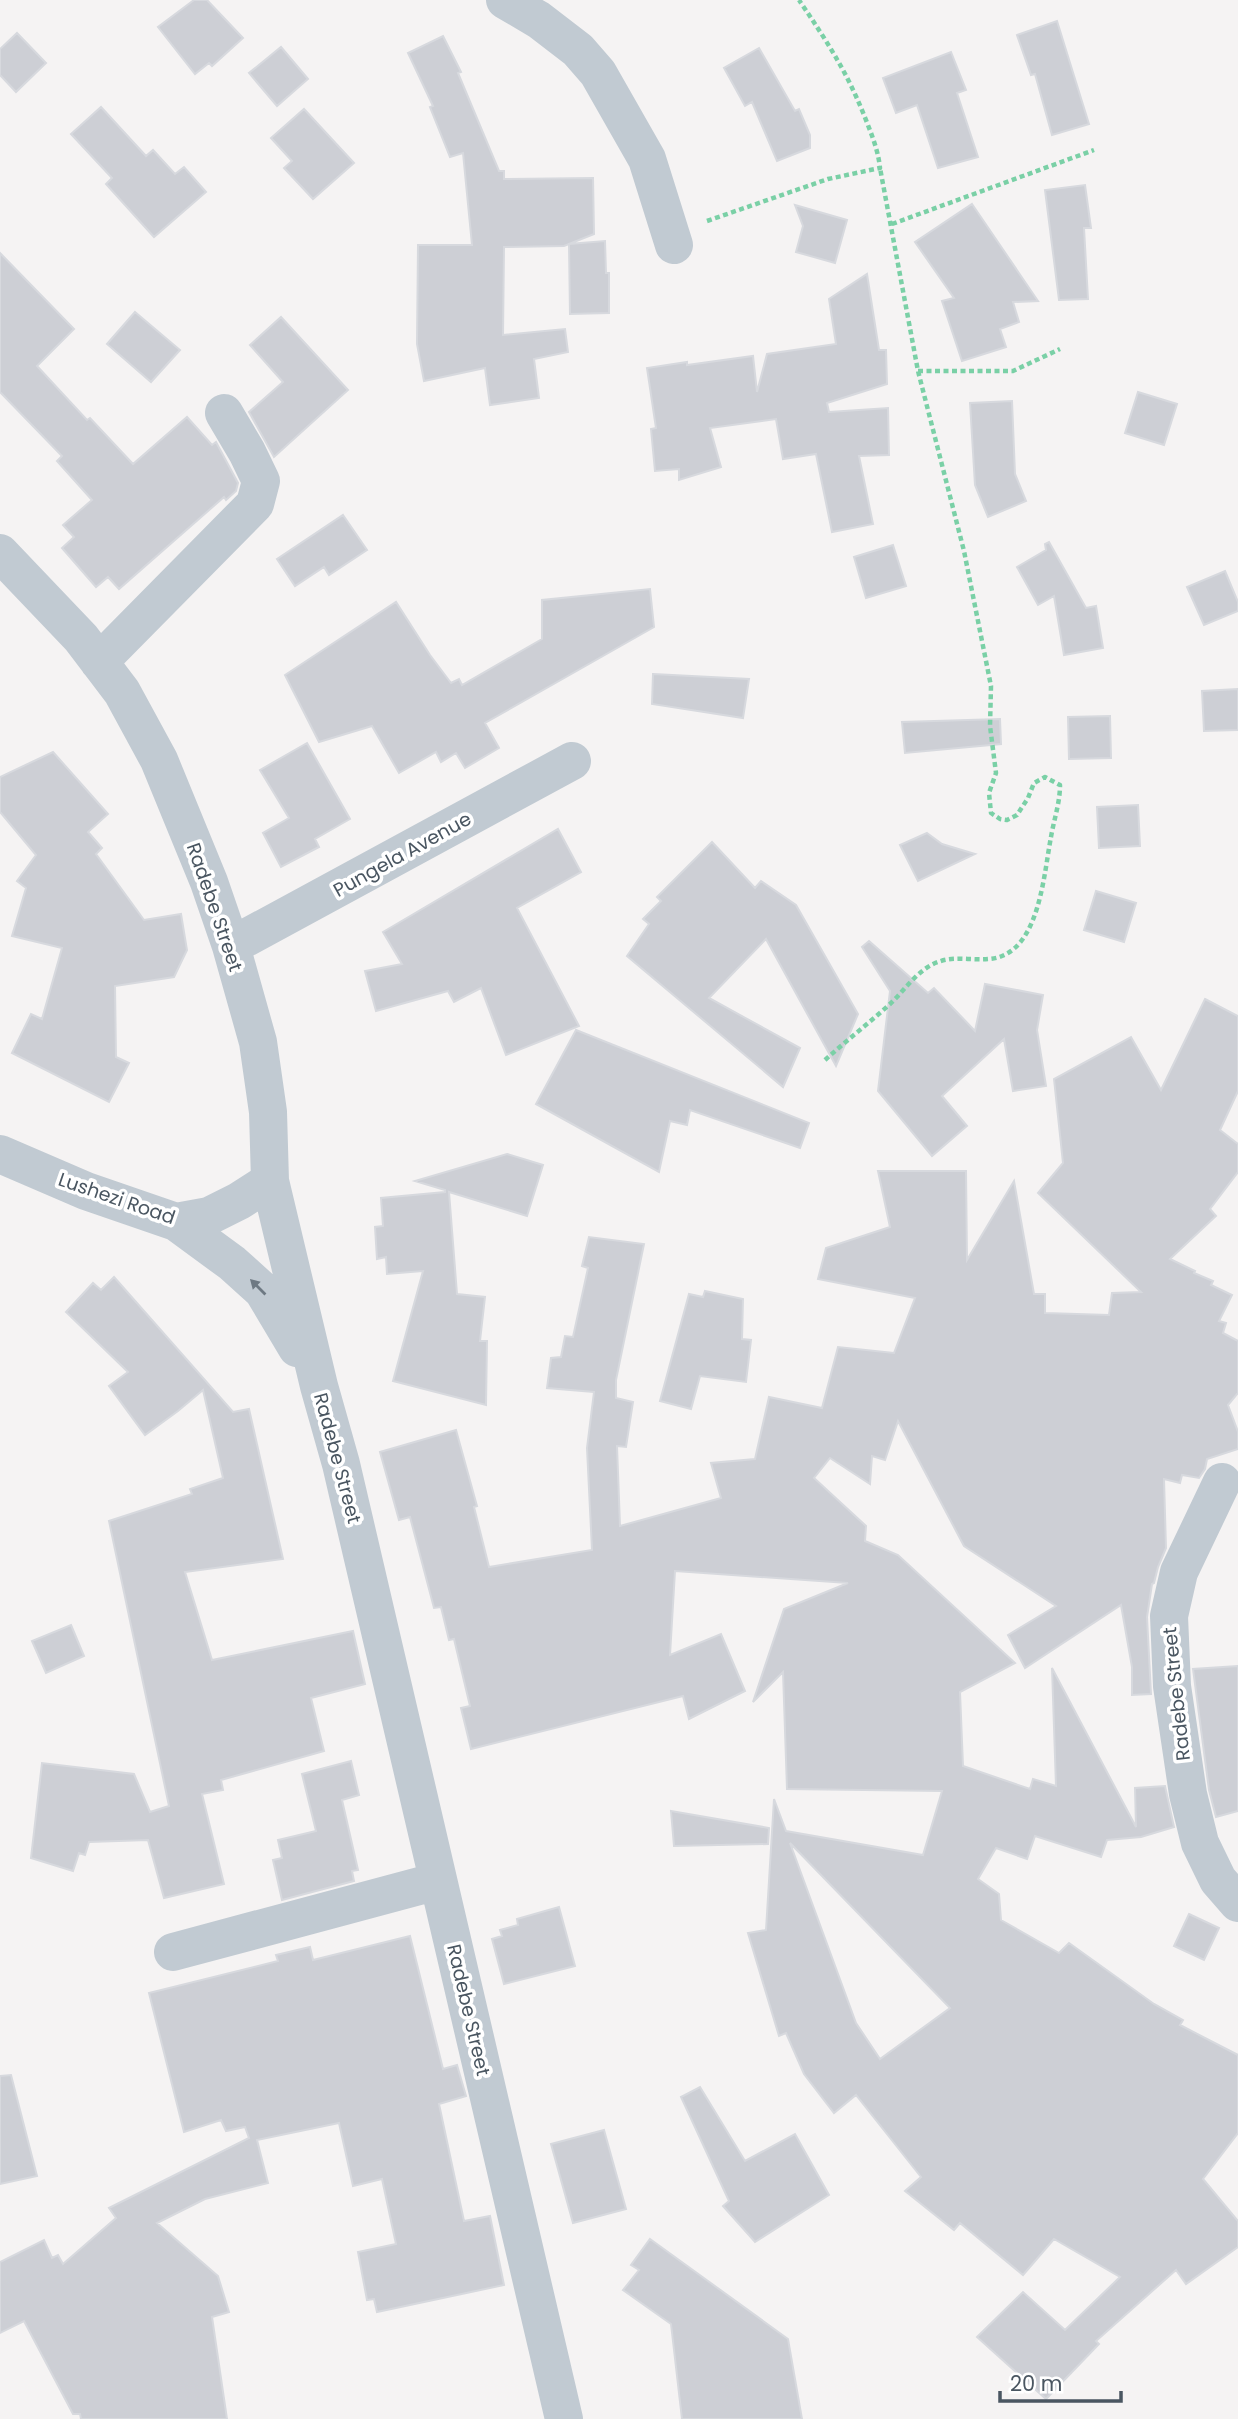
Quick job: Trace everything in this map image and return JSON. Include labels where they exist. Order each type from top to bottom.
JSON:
[{"type":"street","points":[[506,0],[549,27],[578,50],[598,73],[647,159],[672,239]]},
{"type":"street","points":[[99,662],[255,504],[261,481],[224,413]]},
{"type":"street","name":"Radebe Street","points":[[0,553],[81,638],[122,692],[159,760],[232,946],[258,1042],[268,1112],[270,1181],[319,1386],[341,1464],[564,2419]]},
{"type":"street","name":"Pungela Avenue","points":[[232,946],[572,761]]},
{"type":"street","name":"Lushezi Road","points":[[0,1154],[86,1191],[176,1222],[209,1216],[270,1181]]},
{"type":"street","points":[[176,1222],[232,1263],[264,1291],[319,1386]]},
{"type":"street","name":"Radebe Street","points":[[1222,1482],[1179,1572],[1169,1616],[1172,1686],[1188,1794],[1200,1843],[1218,1880],[1238,1903]]},
{"type":"street","points":[[173,1952],[438,1881]]},
{"type":"path","points":[[799,0],[834,51],[849,79],[878,152],[918,371],[964,551],[991,686],[990,726],[996,773],[989,793],[991,813],[1007,820],[1017,815],[1034,783],[1045,777],[1060,785],[1059,804],[1039,904],[1025,939],[1012,952],[999,958],[939,961],[921,972],[892,1002],[825,1060]]},
{"type":"path","points":[[892,224],[1094,150]]},
{"type":"path","points":[[672,239],[828,179],[880,168]]},
{"type":"path","points":[[918,371],[1013,372],[1060,349]]},
{"type":"building","points":[[194,0],[207,0],[243,38],[212,66],[209,63],[195,74],[158,27]]},
{"type":"building","points":[[1057,21],[1089,124],[1052,135],[1035,74],[1031,75],[1017,35]]},
{"type":"building","points":[[17,33],[46,63],[16,92],[0,75],[0,49]]},
{"type":"building","points":[[443,36],[461,72],[458,73],[499,171],[504,171],[504,179],[593,178],[594,234],[564,246],[504,247],[503,335],[565,329],[568,352],[534,359],[539,398],[490,405],[485,368],[424,381],[417,344],[418,245],[472,245],[463,153],[450,157],[430,107],[433,106],[408,53]]},
{"type":"building","points":[[281,47],[308,79],[277,106],[249,73]]},
{"type":"building","points":[[759,48],[795,111],[799,109],[810,135],[810,148],[777,161],[752,102],[745,106],[724,68]]},
{"type":"building","points":[[951,52],[966,90],[957,93],[978,157],[938,168],[917,105],[896,113],[883,78]]},
{"type":"building","points":[[101,107],[146,156],[153,150],[175,174],[184,167],[206,192],[154,237],[106,184],[112,178],[71,134]]},
{"type":"building","points":[[304,109],[354,163],[313,199],[284,168],[292,161],[271,138]]},
{"type":"building","points":[[1085,185],[1091,228],[1084,228],[1088,299],[1059,300],[1045,190]]},
{"type":"building","points":[[972,204],[1038,301],[1013,302],[1019,322],[1000,329],[1006,347],[962,361],[942,301],[954,298],[915,242]]},
{"type":"building","points":[[795,205],[847,220],[835,263],[796,252],[803,226]]},
{"type":"building","points":[[605,241],[606,273],[609,273],[609,313],[570,314],[569,244]]},
{"type":"building","points":[[0,253],[74,329],[37,366],[87,420],[90,418],[133,464],[187,417],[212,445],[216,442],[238,483],[236,491],[226,500],[224,497],[119,589],[108,577],[96,587],[62,548],[74,537],[63,525],[92,500],[57,461],[62,456],[0,392]]},
{"type":"building","points":[[867,274],[879,350],[886,350],[887,384],[827,403],[829,412],[888,408],[889,455],[859,456],[873,524],[832,532],[816,454],[783,459],[776,419],[710,428],[721,467],[679,480],[679,469],[655,471],[651,429],[656,428],[647,368],[753,356],[757,392],[767,354],[836,344],[829,299]]},
{"type":"building","points":[[135,312],[180,350],[151,382],[107,344]]},
{"type":"building","points":[[281,317],[348,390],[274,457],[249,412],[283,382],[250,345]]},
{"type":"building","points":[[1138,392],[1177,404],[1164,445],[1125,433]]},
{"type":"building","points":[[1012,401],[1015,474],[1026,501],[988,517],[975,485],[970,403]]},
{"type":"building","points":[[343,515],[367,550],[329,575],[324,567],[295,586],[277,559]]},
{"type":"building","points":[[1049,542],[1086,608],[1096,606],[1103,648],[1064,655],[1054,596],[1038,605],[1017,567],[1046,550],[1045,544]]},
{"type":"building","points":[[893,545],[906,586],[866,598],[854,557]]},
{"type":"building","points":[[1225,571],[1238,602],[1238,611],[1204,625],[1187,587]]},
{"type":"building","points":[[650,589],[654,627],[485,723],[499,748],[465,768],[456,753],[441,762],[436,752],[399,773],[372,726],[319,742],[285,675],[396,602],[451,683],[459,679],[462,685],[542,639],[542,600]]},
{"type":"building","points":[[653,674],[749,679],[743,718],[652,704]]},
{"type":"building","points":[[1238,689],[1238,730],[1204,731],[1202,691]]},
{"type":"building","points":[[1110,716],[1111,758],[1069,759],[1068,717]]},
{"type":"building","points":[[1000,719],[1001,744],[905,753],[902,722]]},
{"type":"building","points":[[307,743],[350,819],[315,839],[319,847],[281,867],[263,833],[289,818],[260,770]]},
{"type":"building","points":[[53,752],[108,814],[88,832],[102,848],[96,854],[144,920],[181,914],[187,950],[174,977],[115,986],[116,1057],[129,1063],[109,1102],[12,1053],[31,1014],[42,1019],[62,948],[12,936],[26,888],[17,881],[36,855],[0,812],[0,777]]},
{"type":"building","points":[[1138,805],[1140,846],[1099,848],[1097,807]]},
{"type":"building","points":[[558,829],[581,872],[517,908],[579,1026],[506,1055],[481,988],[454,1002],[448,991],[376,1011],[365,971],[402,964],[383,932]]},
{"type":"building","points":[[927,833],[942,844],[975,854],[918,881],[900,845]]},
{"type":"building","points":[[712,842],[755,888],[761,881],[796,905],[858,1014],[836,1066],[766,939],[709,998],[800,1048],[783,1087],[627,956],[649,924],[643,919],[661,901],[657,897]]},
{"type":"building","points":[[1096,891],[1136,903],[1124,942],[1084,930]]},
{"type":"building","points":[[869,941],[928,993],[934,988],[975,1031],[985,984],[1043,995],[1037,1030],[1046,1086],[1013,1091],[1004,1039],[942,1096],[967,1126],[932,1156],[878,1091],[890,991],[862,947]]},
{"type":"building","points":[[1205,999],[1238,1016],[1238,1091],[1220,1130],[1238,1144],[1238,1172],[1210,1209],[1216,1216],[1170,1259],[1213,1281],[1211,1285],[1232,1295],[1219,1321],[1226,1323],[1223,1333],[1238,1341],[1238,1393],[1228,1405],[1238,1432],[1238,1449],[1207,1459],[1199,1478],[1182,1475],[1180,1483],[1164,1479],[1166,1548],[1152,1584],[1147,1617],[1151,1694],[1132,1695],[1132,1667],[1121,1605],[1025,1668],[1008,1635],[1056,1606],[964,1546],[898,1421],[885,1460],[872,1456],[870,1484],[830,1458],[814,1478],[866,1526],[865,1541],[898,1555],[1015,1663],[960,1692],[963,1766],[1030,1789],[1033,1779],[1056,1786],[1052,1668],[1136,1827],[1135,1788],[1165,1786],[1174,1827],[1141,1837],[1107,1840],[1101,1857],[1035,1836],[1027,1859],[996,1848],[978,1879],[999,1894],[1001,1920],[1059,1953],[1069,1943],[1154,2004],[1183,2020],[1180,2025],[1238,2055],[1238,2133],[1203,2179],[1238,2221],[1238,2247],[1186,2284],[1176,2270],[1096,2341],[1099,2344],[1046,2399],[977,2337],[1023,2292],[1065,2330],[1120,2277],[1054,2239],[1023,2275],[960,2223],[954,2230],[905,2191],[921,2177],[856,2095],[834,2113],[804,2074],[786,2033],[779,2036],[748,1933],[766,1930],[774,1799],[786,1831],[923,1855],[942,1791],[787,1789],[783,1672],[753,1702],[784,1609],[848,1583],[675,1571],[670,1655],[721,1634],[745,1691],[689,1719],[683,1696],[471,1749],[461,1708],[470,1706],[454,1639],[449,1640],[441,1607],[434,1608],[410,1517],[399,1520],[380,1452],[456,1430],[477,1506],[474,1507],[489,1567],[592,1550],[587,1448],[594,1392],[547,1388],[551,1358],[561,1357],[565,1336],[573,1337],[588,1268],[582,1266],[589,1237],[644,1244],[616,1380],[616,1398],[633,1402],[626,1447],[617,1446],[620,1526],[721,1498],[711,1463],[755,1459],[769,1397],[822,1408],[838,1347],[894,1353],[915,1298],[818,1279],[826,1248],[890,1227],[878,1171],[966,1171],[967,1260],[1014,1181],[1034,1294],[1045,1294],[1045,1313],[1109,1315],[1112,1293],[1141,1292],[1038,1193],[1063,1163],[1054,1079],[1131,1037],[1161,1090]],"holes":[[[790,1843],[950,2008],[880,2059],[856,2023]]]},
{"type":"building","points":[[576,1030],[809,1123],[800,1148],[690,1110],[687,1125],[670,1121],[659,1172],[536,1104]]},
{"type":"building","points":[[507,1154],[543,1165],[527,1216],[449,1192],[457,1294],[485,1297],[480,1341],[487,1341],[486,1405],[393,1381],[423,1271],[387,1274],[386,1257],[377,1259],[375,1227],[383,1226],[381,1198],[445,1192],[415,1181]]},
{"type":"building","points":[[114,1277],[233,1412],[249,1409],[283,1559],[185,1572],[212,1660],[353,1631],[365,1684],[311,1698],[324,1751],[221,1780],[223,1790],[202,1794],[224,1884],[164,1898],[148,1840],[89,1842],[85,1855],[79,1853],[73,1871],[31,1858],[42,1763],[134,1774],[150,1812],[169,1806],[109,1521],[192,1494],[190,1489],[223,1478],[203,1390],[145,1435],[109,1386],[128,1372],[66,1312],[93,1283],[101,1290]]},
{"type":"building","points":[[705,1291],[743,1299],[742,1339],[751,1340],[746,1382],[700,1376],[691,1409],[660,1401],[689,1294],[703,1297]]},
{"type":"building","points":[[71,1625],[84,1656],[46,1673],[32,1641]]},
{"type":"building","points":[[1238,1666],[1238,1811],[1216,1817],[1209,1790],[1193,1669]]},
{"type":"building","points":[[351,1761],[359,1795],[342,1800],[358,1870],[352,1871],[354,1881],[282,1900],[273,1860],[282,1858],[278,1840],[316,1831],[302,1774]]},
{"type":"building","points":[[671,1811],[769,1828],[768,1844],[674,1846]]},
{"type":"building","points":[[559,1907],[575,1966],[504,1984],[492,1939],[502,1936],[500,1930],[518,1925],[517,1919]]},
{"type":"building","points":[[1189,1914],[1219,1928],[1204,1960],[1174,1946]]},
{"type":"building","points":[[410,1936],[443,2069],[457,2065],[466,2096],[439,2104],[464,2221],[490,2216],[504,2285],[377,2312],[374,2299],[367,2300],[358,2252],[396,2244],[382,2179],[353,2186],[339,2123],[257,2140],[268,2183],[205,2199],[157,2223],[218,2276],[229,2312],[212,2317],[227,2419],[81,2419],[80,2414],[73,2414],[24,2321],[0,2333],[0,2262],[44,2240],[52,2258],[58,2255],[63,2264],[116,2218],[109,2208],[249,2138],[245,2127],[226,2131],[221,2120],[184,2132],[149,1993],[278,1961],[276,1955],[310,1947],[313,1960]]},
{"type":"building","points":[[11,2075],[37,2176],[0,2184],[0,2076]]},
{"type":"building","points":[[700,2087],[745,2161],[795,2134],[829,2195],[755,2242],[723,2206],[729,2201],[681,2097]]},
{"type":"building","points":[[604,2130],[626,2209],[573,2223],[551,2144]]},
{"type":"building","points":[[650,2239],[788,2339],[802,2419],[682,2419],[671,2324],[623,2290],[639,2270],[631,2265]]}]
